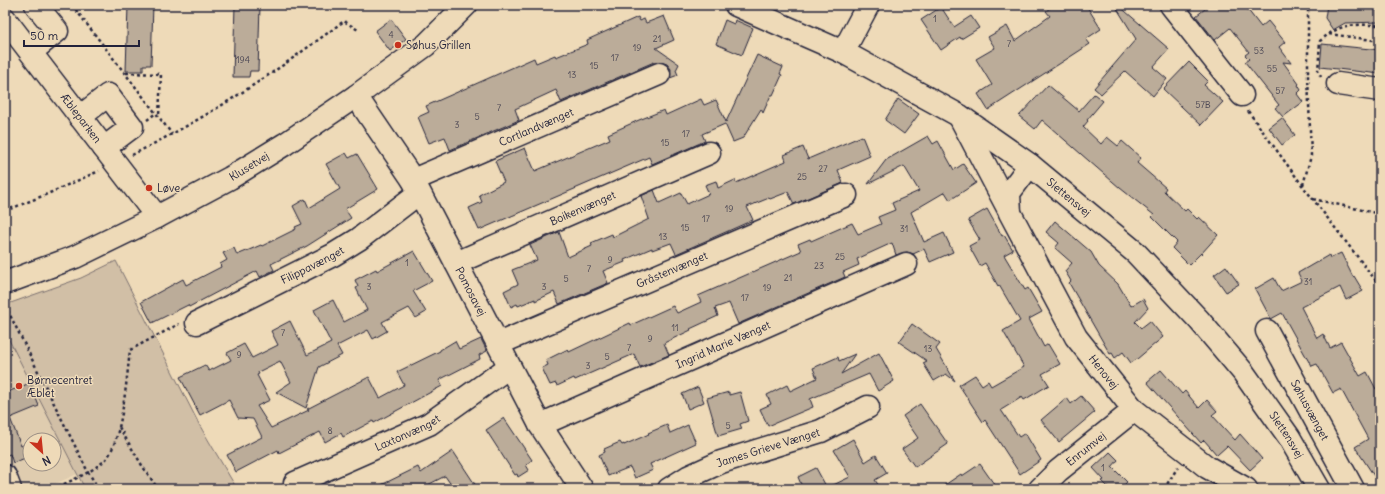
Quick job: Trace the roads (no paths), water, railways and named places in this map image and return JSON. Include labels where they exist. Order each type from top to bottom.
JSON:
[{"type":"street","points":[[7,21],[32,5]]},
{"type":"street","points":[[31,52],[57,32],[36,5]]},
{"type":"street","name":"Klusetvej","points":[[5,283],[75,257],[157,217],[230,178],[285,144],[356,96],[426,45],[466,5]]},
{"type":"street","name":"Slettensvej","points":[[736,5],[843,52],[960,116],[1030,165],[1135,252],[1199,320],[1243,372],[1289,437],[1318,489]]},
{"type":"street","points":[[843,52],[868,5]]},
{"type":"street","points":[[1171,5],[1242,95]]},
{"type":"street","name":"Æbleparken","points":[[7,21],[157,217]]},
{"type":"street","name":"Cortlandvænget","points":[[416,186],[659,74]]},
{"type":"street","points":[[1338,84],[1380,90]]},
{"type":"street","points":[[80,117],[108,95],[132,127],[110,156]]},
{"type":"street","name":"Pomosavej","points":[[356,96],[416,186],[540,425],[582,489]]},
{"type":"street","name":"Henovej","points":[[960,116],[1076,337],[1134,410],[1207,466],[1246,489]]},
{"type":"street","name":"Boikenvænget","points":[[456,263],[709,153]]},
{"type":"street","name":"Henovej","points":[[1010,212],[1009,193],[1030,165]]},
{"type":"street","name":"Filippavænget","points":[[197,323],[333,255],[359,239],[416,186]]},
{"type":"street","name":"Gråstenvænget","points":[[498,344],[846,195]]},
{"type":"street","name":"Ingrid Marie Vænget","points":[[540,425],[906,264]]},
{"type":"street","name":"Søhusvænget","points":[[1268,331],[1352,489]]},
{"type":"street","name":"Laxtonvænget","points":[[295,483],[429,424],[509,367]]},
{"type":"street","name":"James Grieve Vænget","points":[[669,489],[688,476],[721,462],[821,431],[868,407]]},
{"type":"street","name":"Enrumvej","points":[[1040,489],[1058,471],[1134,410]]},
{"type":"street","points":[[5,476],[10,489]]},
{"type":"place","name":"Søhus Grillen","points":[[398,45]]},
{"type":"place","name":"Løve","points":[[149,188]]},
{"type":"place","name":"Børnecentret Æblet","points":[[19,386]]}]
